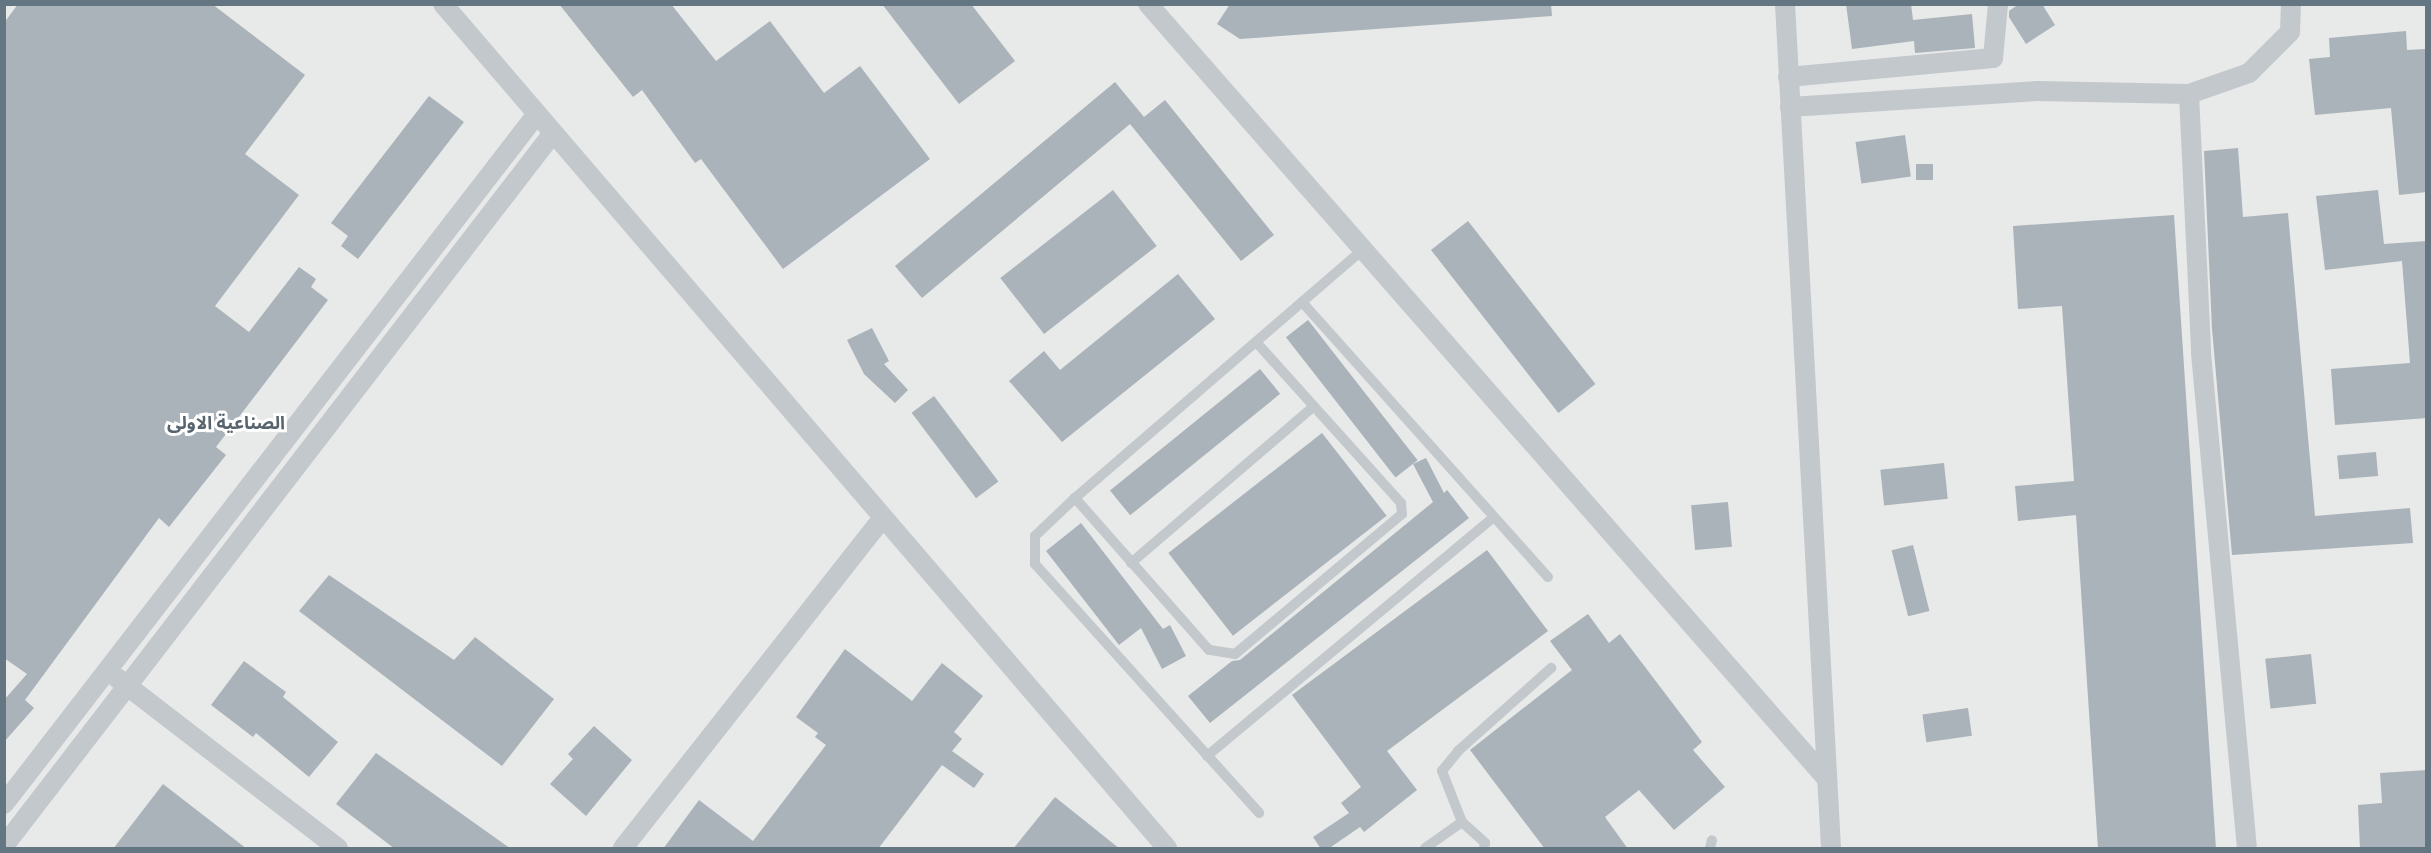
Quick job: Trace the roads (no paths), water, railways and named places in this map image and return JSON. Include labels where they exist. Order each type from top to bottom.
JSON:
[{"type":"street","points":[[443,4],[1167,849]]},
{"type":"street","points":[[1148,4],[1827,778]]},
{"type":"street","points":[[1785,4],[1831,849]]},
{"type":"street","points":[[1788,77],[1993,58],[1998,4]]},
{"type":"street","points":[[1790,107],[2037,91],[2189,94],[2249,73],[2290,32],[2291,4]]},
{"type":"street","points":[[2189,94],[2201,353],[2247,849]]},
{"type":"street","points":[[4,804],[537,114]]},
{"type":"street","points":[[4,846],[553,133]]},
{"type":"street","points":[[623,849],[883,518]]},
{"type":"street","points":[[108,670],[338,849]]},
{"type":"lane","points":[[1259,813],[1035,564],[1035,536],[1075,498],[1363,249]]},
{"type":"lane","points":[[1302,302],[1548,577]]},
{"type":"lane","points":[[1075,498],[1209,650],[1235,654],[1394,522],[1402,514],[1401,504],[1256,342]]},
{"type":"lane","points":[[1131,563],[1314,407]]},
{"type":"lane","points":[[1207,756],[1494,517]]},
{"type":"lane","points":[[1484,849],[1485,843],[1462,822],[1442,771],[1458,751],[1551,668]]},
{"type":"lane","points":[[1425,849],[1462,822]]},
{"type":"district","name":"الصناعية الاولى","points":[[226,425]]}]
